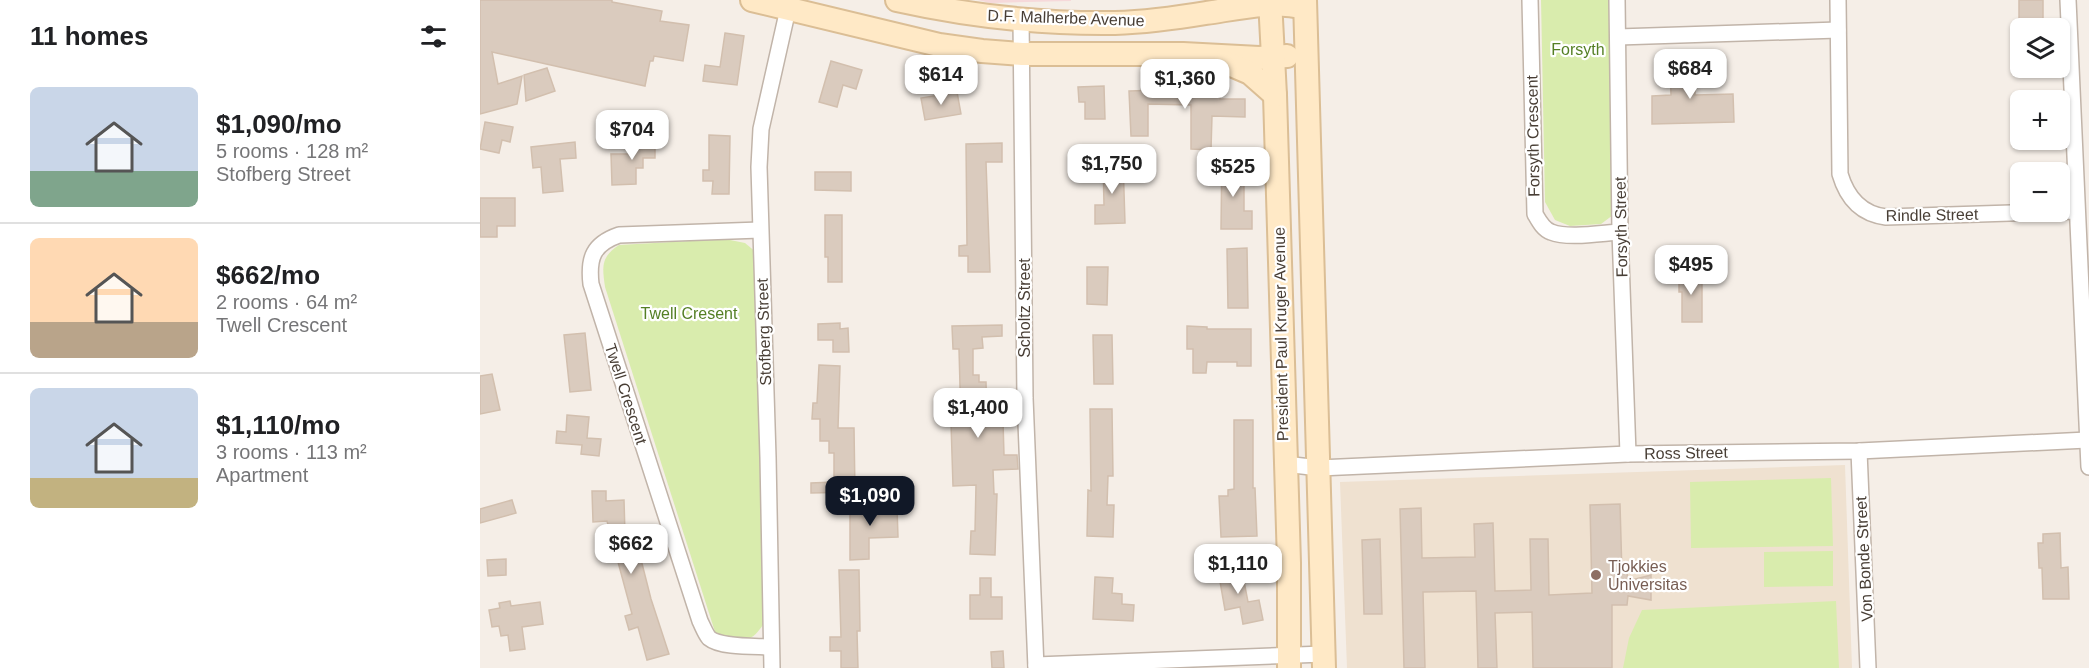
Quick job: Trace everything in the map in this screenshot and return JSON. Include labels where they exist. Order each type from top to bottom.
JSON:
[{"type":"street","name":"D.F. Malherbe Avenue","points":[[752,0],[789,4],[939,45],[982,51],[1022,54],[1183,54],[1273,58],[1307,54]]},
{"type":"street","name":"D.F. Malherbe Avenue","points":[[897,0],[945,11],[1021,20],[1115,23],[1150,21],[1270,1],[1305,4]]},
{"type":"street","name":"Forsyth Crescent","points":[[1530,0],[1535,214],[1540,224],[1550,232],[1570,234],[1620,232]]},
{"type":"street","name":"Forsyth Street","points":[[1617,0],[1620,232],[1628,454]]},
{"type":"street","name":"Rindle Street","points":[[1838,0],[1840,174],[1844,189],[1861,209],[1873,215],[1886,217],[2076,211]]},
{"type":"street","points":[[2068,0],[2089,467]]},
{"type":"street","name":"President Paul Kruger Avenue","points":[[1270,1],[1289,563],[1289,661]]},
{"type":"street","name":"Stofberg Street","points":[[772,668],[759,167],[761,129],[789,4]]},
{"type":"street","name":"President Paul Kruger Avenue","points":[[1305,4],[1324,661]]},
{"type":"street","name":"Scholtz Street","points":[[1021,20],[1025,398],[1036,667]]},
{"type":"street","points":[[1618,37],[1838,30]]},
{"type":"street","points":[[1207,56],[1250,73],[1275,96]]},
{"type":"street","name":"Twell Crescent","points":[[760,230],[618,235],[607,239],[598,247],[589,267],[591,284],[642,446],[707,636],[723,643],[771,647]]},
{"type":"street","name":"Ross Street","points":[[1285,464],[1319,468],[1491,458],[1859,451],[2087,440]]},
{"type":"street","name":"Von Bonde Street","points":[[1859,451],[1868,668]]},
{"type":"street","points":[[1036,667],[1324,661]]},
{"type":"shaded area","points":[[978,0],[1071,0],[1071,1],[990,3]]},
{"type":"shaded area","name":"Tjokkies Universitas","points":[[1845,465],[1852,668],[1347,668],[1340,482]]},
{"type":"green space","name":"Forsyth","points":[[1541,0],[1612,0],[1613,215],[1601,224],[1570,226],[1555,220],[1545,202]]},
{"type":"green space","name":"Twell Cresent","points":[[725,239],[745,243],[757,253],[771,612],[754,635],[744,639],[716,635],[605,287],[603,273],[606,258],[619,245]]},
{"type":"green space","points":[[1831,478],[1833,546],[1691,548],[1690,482]]},
{"type":"green space","points":[[1833,551],[1833,586],[1764,587],[1764,552]]},
{"type":"green space","points":[[1836,601],[1839,668],[1623,668],[1629,638],[1642,610]]},
{"type":"building","points":[[480,0],[612,0],[612,2],[662,11],[660,21],[689,25],[683,61],[654,56],[653,61],[650,61],[645,86],[492,52],[498,84],[522,76],[517,104],[480,114]]},
{"type":"building","points":[[2019,0],[2043,0],[2043,18],[2019,18]]},
{"type":"building","points":[[725,33],[744,36],[737,85],[703,81],[705,65],[720,67]]},
{"type":"building","points":[[1694,58],[1695,95],[1733,94],[1734,122],[1652,124],[1652,96],[1671,95],[1670,59]]},
{"type":"building","points":[[831,61],[862,70],[856,89],[843,85],[837,107],[819,102]]},
{"type":"building","points":[[547,68],[555,91],[526,101],[524,75]]},
{"type":"building","points":[[1104,86],[1105,119],[1085,119],[1085,102],[1079,102],[1078,87]]},
{"type":"building","points":[[1161,87],[1220,89],[1220,99],[1245,99],[1245,117],[1212,116],[1211,150],[1191,149],[1191,105],[1148,104],[1148,136],[1131,136],[1129,91],[1161,90]]},
{"type":"building","points":[[957,92],[961,114],[925,120],[921,98]]},
{"type":"building","points":[[485,122],[513,127],[510,142],[502,140],[499,153],[480,149]]},
{"type":"building","points":[[709,135],[730,136],[729,194],[712,194],[713,181],[703,181],[703,170],[709,170]]},
{"type":"building","points":[[655,138],[655,158],[643,158],[643,168],[636,168],[636,184],[612,185],[611,154],[632,154],[632,139]]},
{"type":"building","points":[[575,142],[576,158],[560,159],[563,191],[543,193],[541,167],[533,168],[531,147]]},
{"type":"building","points":[[1002,143],[1002,162],[986,162],[990,272],[968,272],[968,256],[959,256],[959,246],[967,245],[966,144]]},
{"type":"building","points":[[1222,151],[1233,151],[1233,177],[1244,177],[1244,211],[1252,211],[1252,229],[1221,229]]},
{"type":"building","points":[[1103,160],[1123,160],[1125,223],[1095,224],[1095,205],[1104,205]]},
{"type":"building","points":[[815,172],[851,172],[851,191],[815,190]]},
{"type":"building","points":[[480,198],[515,198],[515,226],[497,226],[497,237],[480,237]]},
{"type":"building","points":[[825,215],[842,215],[842,282],[828,282],[828,257],[825,257]]},
{"type":"building","points":[[1247,248],[1248,308],[1228,308],[1227,249]]},
{"type":"building","points":[[1087,267],[1108,267],[1107,305],[1087,304]]},
{"type":"building","points":[[1679,269],[1697,269],[1697,282],[1702,282],[1702,322],[1682,322]]},
{"type":"building","points":[[840,323],[840,329],[848,328],[849,352],[833,352],[833,340],[818,340],[818,324]]},
{"type":"building","points":[[1002,325],[1002,336],[982,337],[983,348],[973,349],[973,375],[979,375],[979,382],[986,382],[987,422],[1003,421],[1004,455],[1017,455],[1018,469],[993,470],[994,494],[997,494],[995,555],[970,554],[971,531],[975,531],[976,485],[953,486],[951,423],[961,423],[959,349],[953,349],[952,326]]},
{"type":"building","points":[[1187,326],[1207,327],[1207,329],[1251,329],[1251,366],[1237,366],[1237,362],[1207,362],[1206,373],[1193,373],[1193,349],[1187,349]]},
{"type":"building","points":[[585,333],[591,390],[570,392],[564,335]]},
{"type":"building","points":[[1093,335],[1112,335],[1113,384],[1094,384]]},
{"type":"building","points":[[819,365],[840,366],[838,428],[854,428],[855,492],[811,493],[811,483],[834,482],[834,453],[829,453],[829,441],[820,441],[820,419],[812,419],[813,403],[817,403]]},
{"type":"building","points":[[492,374],[500,410],[480,414],[480,376]]},
{"type":"building","points":[[1090,409],[1112,409],[1113,476],[1108,476],[1107,505],[1114,505],[1113,537],[1087,536],[1088,490],[1091,491]]},
{"type":"building","points":[[567,415],[589,417],[587,438],[601,439],[599,456],[581,454],[582,445],[556,443],[557,431],[566,432]]},
{"type":"building","points":[[1234,420],[1253,420],[1253,488],[1255,488],[1257,536],[1221,537],[1219,496],[1228,496],[1228,490],[1234,489]]},
{"type":"building","points":[[592,491],[606,491],[606,501],[624,500],[625,534],[634,532],[651,599],[669,654],[647,660],[638,627],[629,630],[625,616],[632,614],[607,521],[593,522]]},
{"type":"building","points":[[512,500],[516,513],[480,523],[480,509]]},
{"type":"building","points":[[850,501],[869,501],[869,508],[897,507],[898,537],[869,538],[869,559],[850,560]]},
{"type":"building","points":[[1620,504],[1622,574],[1627,573],[1628,581],[1651,575],[1651,600],[1628,596],[1627,605],[1612,605],[1612,668],[1533,668],[1532,612],[1495,613],[1497,668],[1478,668],[1476,591],[1423,592],[1425,668],[1404,668],[1400,509],[1421,508],[1422,558],[1475,557],[1474,524],[1493,523],[1495,591],[1531,590],[1530,539],[1548,539],[1549,595],[1592,593],[1590,505]]},
{"type":"building","points":[[2060,533],[2061,568],[2068,567],[2069,599],[2043,599],[2038,543],[2043,543],[2043,534]]},
{"type":"building","points":[[1380,539],[1382,614],[1364,614],[1362,540]]},
{"type":"building","points":[[506,559],[506,575],[488,576],[487,560]]},
{"type":"building","points":[[1241,566],[1248,602],[1259,600],[1263,620],[1243,624],[1240,607],[1225,610],[1218,570]]},
{"type":"building","points":[[839,570],[859,570],[858,668],[841,668],[841,651],[830,651],[830,637],[841,637]]},
{"type":"building","points":[[1095,577],[1113,578],[1112,593],[1122,594],[1122,604],[1134,605],[1133,621],[1093,619]]},
{"type":"building","points":[[980,578],[991,578],[991,597],[1002,597],[1002,619],[970,619],[970,595],[980,595]]},
{"type":"building","points":[[510,601],[511,606],[540,602],[543,624],[522,627],[525,649],[510,651],[508,635],[501,636],[499,626],[492,627],[489,610],[500,608],[499,603]]},
{"type":"building","points":[[1003,651],[1004,668],[992,668],[991,652]]},
{"type":"place","name":"Tjokkies Universitas","points":[[1596,575]]}]
